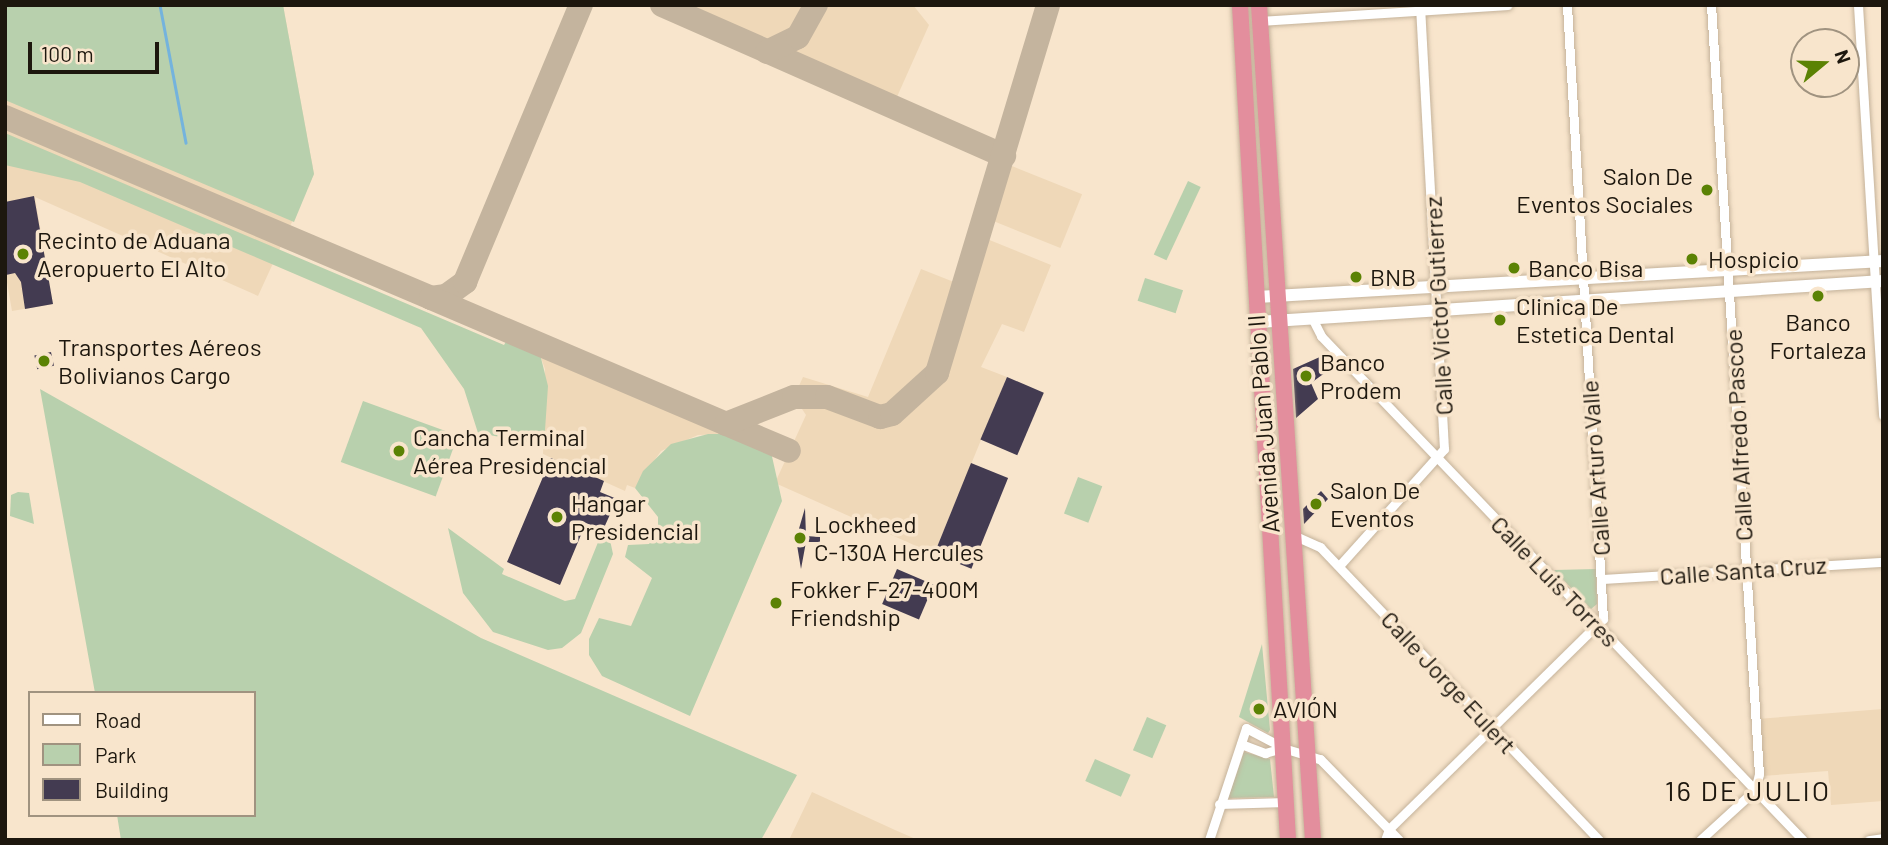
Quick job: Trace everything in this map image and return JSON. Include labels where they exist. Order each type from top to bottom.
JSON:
[{"type":"highway","name":"Avenida Juan Pablo II","points":[[1240,5],[1288,840]]},
{"type":"highway","name":"Avenida Juan Pablo II","points":[[1259,13],[1313,840]]},
{"type":"main road","points":[[1257,297],[1877,262]]},
{"type":"main road","points":[[1258,322],[1878,282]]},
{"type":"street","points":[[1259,13],[1507,5]]},
{"type":"street","name":"Calle Arturo Valle","points":[[1567,5],[1583,301],[1603,579],[1599,626]]},
{"type":"street","name":"Calle Alfredo Pascoe","points":[[1711,5],[1759,774],[1755,790]]},
{"type":"street","points":[[1858,5],[1877,262],[1883,415]]},
{"type":"street","name":"Calle Victor Gutierrez","points":[[1420,8],[1445,428],[1439,460]]},
{"type":"street","name":"Calle Luis Torres","points":[[1312,318],[1321,336],[1803,840]]},
{"type":"street","points":[[1339,566],[1439,460]]},
{"type":"street","name":"Calle Jorge Eulert","points":[[1293,535],[1313,541],[1339,566],[1599,840]]},
{"type":"street","name":"Calle Santa Cruz","points":[[1603,579],[1746,568],[1883,562]]},
{"type":"street","points":[[1385,840],[1389,829],[1599,626]]},
{"type":"street","points":[[1209,840],[1246,728],[1283,748],[1307,753],[1326,764],[1399,840]]},
{"type":"street","points":[[1241,744],[1265,753],[1283,748]]},
{"type":"street","points":[[1700,840],[1755,790]]},
{"type":"street","points":[[1219,804],[1286,802]]},
{"type":"street","points":[[1869,840],[1883,838]]},
{"type":"shaded area","points":[[5,5],[283,5],[314,174],[258,296],[35,197],[53,304],[12,311],[5,271]]},
{"type":"shaded area","points":[[687,5],[913,5],[929,25],[896,99]]},
{"type":"shaded area","points":[[1007,164],[1082,194],[1060,248],[985,218]]},
{"type":"shaded area","points":[[987,239],[1051,265],[1024,332],[1002,324],[981,367],[1007,377],[934,554],[775,483],[806,415],[794,397],[803,377],[868,397],[921,269],[959,284],[941,350],[954,355]]},
{"type":"shaded area","points":[[540,355],[726,434],[698,435],[661,451],[635,488],[627,485],[625,491],[543,454],[545,369]]},
{"type":"shaded area","points":[[1883,709],[1883,801],[1831,805],[1828,771],[1762,776],[1757,719]]},
{"type":"shaded area","points":[[812,792],[895,830],[918,840],[789,840]]},
{"type":"green space","points":[[5,5],[283,5],[314,174],[294,222],[5,100]]},
{"type":"green space","points":[[5,133],[504,345],[507,340],[540,354],[548,386],[544,445],[478,433],[464,389],[421,328],[80,182],[5,165]]},
{"type":"green space","points":[[1188,181],[1201,187],[1166,260],[1154,254]]},
{"type":"green space","points":[[1145,278],[1183,290],[1176,313],[1138,301]]},
{"type":"green space","points":[[40,389],[481,638],[797,775],[761,840],[121,840],[117,817],[256,817],[256,691],[95,691]]},
{"type":"green space","name":"Cancha Terminal Aérea Presidencial","points":[[363,401],[458,436],[436,497],[341,462]]},
{"type":"green space","points":[[708,434],[726,434],[771,452],[782,501],[690,716],[602,676],[589,655],[589,639],[599,618],[631,626],[652,578],[625,557],[628,545],[649,544],[658,532],[658,517],[635,488],[643,471],[671,444]]},
{"type":"green space","points":[[1078,477],[1102,486],[1088,523],[1064,513]]},
{"type":"green space","points":[[18,492],[29,493],[34,524],[10,516],[11,495]]},
{"type":"green space","points":[[448,528],[504,569],[502,574],[565,601],[575,599],[603,530],[608,531],[613,554],[581,633],[562,648],[548,650],[493,632],[463,593]]},
{"type":"green space","points":[[1596,569],[1597,604],[1591,609],[1554,570]]},
{"type":"green space","points":[[1262,644],[1270,730],[1268,733],[1239,717]]},
{"type":"green space","points":[[1147,717],[1166,725],[1152,758],[1133,750]]},
{"type":"green space","points":[[1244,752],[1270,759],[1274,797],[1228,798]]},
{"type":"green space","points":[[1095,759],[1131,775],[1121,797],[1085,781]]},
{"type":"building","points":[[34,196],[53,304],[25,309],[21,282],[15,273],[6,275],[5,202]]},
{"type":"building","name":"Transportes Aéreos Bolivianos Cargo","points":[[51,352],[54,366],[37,369],[34,356]]},
{"type":"building","name":"Banco Prodem","points":[[1322,356],[1333,367],[1311,383],[1318,399],[1296,418],[1293,369]]},
{"type":"building","points":[[1007,377],[1044,393],[1017,455],[980,440]]},
{"type":"building","name":"Hangar Presidencial","points":[[551,458],[604,481],[600,492],[617,499],[603,530],[586,523],[560,585],[507,562]]},
{"type":"building","points":[[971,463],[1008,478],[971,569],[934,554]]},
{"type":"building","name":"Salon De Eventos","points":[[1321,491],[1328,499],[1304,524],[1303,509]]},
{"type":"building","name":"Lockheed C-130A Hercules","points":[[805,508],[806,536],[820,537],[820,542],[806,542],[801,569],[796,539]]},
{"type":"building","points":[[897,569],[934,585],[919,620],[882,604]]},
{"type":"waterway","points":[[160,5],[186,143]]},
{"type":"taxiway","points":[[5,117],[431,298],[446,296],[465,282],[581,5]]},
{"type":"taxiway","points":[[662,5],[1004,156]]},
{"type":"taxiway","points":[[767,52],[798,37],[816,5]]},
{"type":"taxiway","points":[[726,424],[794,397],[827,397],[880,417],[892,414],[937,373],[1048,5]]},
{"type":"taxiway","points":[[431,298],[789,451]]},
{"type":"place","name":"Salon De Eventos Sociales","points":[[1707,190]]},
{"type":"place","name":"Recinto de Aduana Aeropuerto El Alto","points":[[23,254]]},
{"type":"place","name":"Hospicio","points":[[1692,259]]},
{"type":"place","name":"Banco Bisa","points":[[1514,268]]},
{"type":"place","name":"BNB","points":[[1356,277]]},
{"type":"place","name":"Banco Fortaleza","points":[[1818,296]]},
{"type":"place","name":"Clinica De Estetica Dental","points":[[1500,320]]},
{"type":"place","name":"Transportes Aéreos Bolivianos Cargo","points":[[44,361]]},
{"type":"place","name":"Banco Prodem","points":[[1306,376]]},
{"type":"place","name":"Cancha Terminal Aérea Presidencial","points":[[399,451]]},
{"type":"place","name":"Salon De Eventos","points":[[1316,504]]},
{"type":"place","name":"Hangar Presidencial","points":[[557,517]]},
{"type":"place","name":"Lockheed C-130A Hercules","points":[[800,538]]},
{"type":"place","name":"Fokker F-27-400M Friendship","points":[[776,603]]},
{"type":"place","name":"AVIÓN","points":[[1259,709]]},
{"type":"district","name":"16 DE JULIO","points":[[1748,790]]}]
